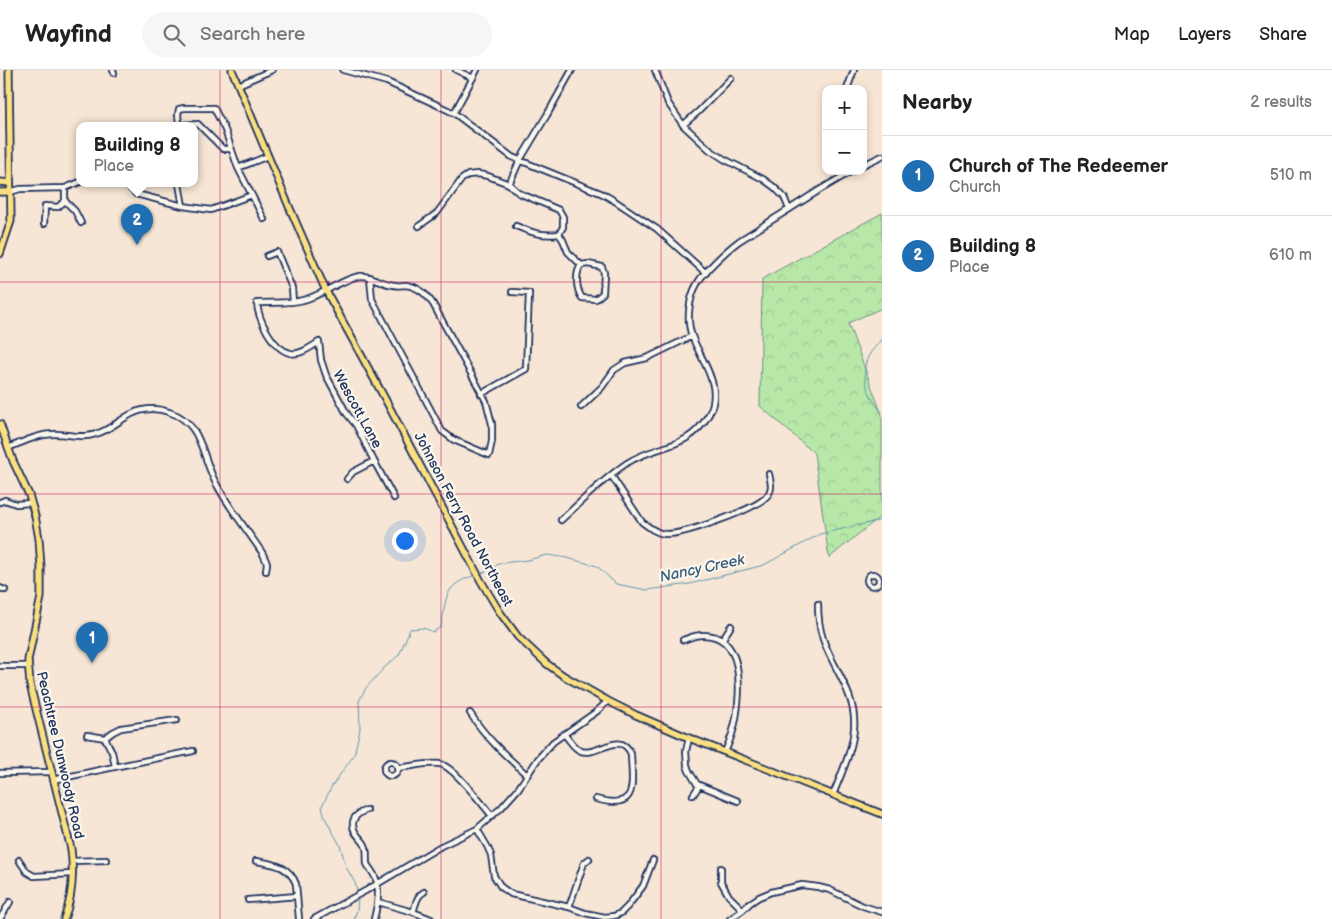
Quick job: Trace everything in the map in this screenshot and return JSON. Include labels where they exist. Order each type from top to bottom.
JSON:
[{"type":"main road","points":[[0,254],[11,221],[10,70]]},
{"type":"main road","name":"Johnson Ferry Road Northeast","points":[[232,70],[326,291],[481,581],[499,612],[518,637],[547,664],[608,701],[689,738],[882,814]]},
{"type":"main road","points":[[0,182],[10,183]]},
{"type":"main road","points":[[0,192],[10,192]]},
{"type":"main road","name":"Peachtree Dunwoody Road","points":[[0,424],[31,503],[38,539],[42,590],[29,649],[28,666],[30,685],[71,849],[73,874],[71,896],[64,919]]},
{"type":"street","points":[[238,85],[272,70]]},
{"type":"street","points":[[343,70],[387,82],[454,113],[512,157],[603,194],[658,229],[706,273]]},
{"type":"street","points":[[456,70],[473,78]]},
{"type":"street","points":[[454,113],[477,70]]},
{"type":"street","points":[[509,184],[520,160],[572,70]]},
{"type":"street","points":[[655,70],[668,103],[683,125],[710,150],[774,187],[784,197],[789,209]]},
{"type":"street","points":[[848,85],[854,70]]},
{"type":"street","points":[[683,125],[731,78]]},
{"type":"street","points":[[179,122],[179,110],[184,108],[214,108],[225,130],[238,168],[264,219]]},
{"type":"street","points":[[198,124],[223,148],[230,148]]},
{"type":"street","points":[[238,168],[268,156]]},
{"type":"street","points":[[867,163],[882,156]]},
{"type":"street","points":[[419,226],[437,213],[462,179],[468,175],[478,174],[509,184],[519,194],[559,210],[563,217],[563,227],[559,234]]},
{"type":"street","points":[[561,520],[611,475],[634,459],[652,451],[682,442],[692,436],[702,425],[710,412],[714,398],[710,374],[692,336],[689,323],[692,297],[697,284],[728,250],[739,241],[842,175]]},
{"type":"street","points":[[10,183],[20,189]]},
{"type":"street","points":[[10,192],[20,189],[65,188],[76,184]]},
{"type":"street","points":[[129,187],[136,194],[183,206],[211,210],[252,195]]},
{"type":"street","points":[[180,187],[183,206]]},
{"type":"street","points":[[65,188],[65,202],[75,211],[81,223]]},
{"type":"street","points":[[44,224],[45,206],[58,207],[65,202]]},
{"type":"street","points":[[516,226],[530,232],[546,235],[559,234]]},
{"type":"street","points":[[559,234],[568,252],[581,265],[602,267],[604,273],[603,293],[596,299],[582,298],[578,292],[578,270],[581,265]]},
{"type":"street","points":[[267,256],[277,252],[292,288],[293,302]]},
{"type":"street","name":"Wescott Lane","points":[[370,277],[360,276],[348,279],[326,291],[303,300],[257,303],[257,311],[263,326],[281,348],[291,354],[319,342],[321,360],[326,375],[347,414],[356,425],[394,498]]},
{"type":"street","points":[[370,277],[393,285],[406,285],[420,289],[433,304],[488,407],[492,424],[492,441],[489,455],[454,440],[442,431],[372,299],[370,277]]},
{"type":"street","points":[[481,394],[526,369],[529,293],[512,292]]},
{"type":"street","points":[[581,407],[602,387],[614,370],[625,363],[647,358],[692,336]]},
{"type":"street","points":[[8,448],[34,437],[45,435],[56,434],[82,437],[94,435],[129,415],[142,410],[158,409],[180,416],[195,431],[216,483],[263,554],[267,563],[266,570]]},
{"type":"street","points":[[347,479],[354,472],[374,461]]},
{"type":"street","points":[[611,475],[642,522],[664,534],[683,532],[764,501],[771,490],[769,474]]},
{"type":"street","points":[[0,502],[5,500],[16,504],[31,503]]},
{"type":"street","points":[[818,604],[819,624],[823,639],[853,707],[854,718],[852,740],[833,795]]},
{"type":"street","points":[[722,640],[731,626]]},
{"type":"street","points":[[683,640],[704,635],[722,640],[733,653],[737,669],[738,701],[736,720],[726,752]]},
{"type":"street","points":[[0,666],[28,666]]},
{"type":"street","points":[[314,919],[441,846],[477,829],[518,789],[526,775],[548,748],[608,701]]},
{"type":"street","points":[[470,713],[480,728],[526,775]]},
{"type":"street","points":[[105,738],[120,728],[177,720]]},
{"type":"street","points":[[564,734],[576,748],[586,752],[595,751],[615,743],[621,744],[630,750],[632,791],[628,797],[618,803],[609,803],[596,799]]},
{"type":"street","points":[[87,735],[105,738]]},
{"type":"street","points":[[105,738],[112,752],[115,766]]},
{"type":"street","points":[[689,738],[686,750],[687,765],[694,780],[699,786],[738,801]]},
{"type":"street","points":[[53,780],[193,751]]},
{"type":"street","points":[[397,768],[440,763],[446,765],[492,816]]},
{"type":"street","points":[[0,773],[51,772]]},
{"type":"street","points":[[693,795],[699,786]]},
{"type":"street","points":[[367,810],[359,812],[352,822],[354,831],[366,846],[368,851],[367,863],[377,879],[378,902],[374,919]]},
{"type":"street","points":[[477,829],[491,855],[494,876],[501,887],[510,894],[605,917],[621,913],[643,886],[654,860]]},
{"type":"street","points":[[569,907],[584,863],[589,859]]},
{"type":"street","points":[[19,860],[27,872],[34,876],[73,874]]},
{"type":"street","points":[[72,861],[106,860]]},
{"type":"street","points":[[256,861],[275,864],[284,868],[294,879],[299,919]]},
{"type":"street","points":[[721,868],[721,882],[728,896],[743,910]]},
{"type":"street","points":[[730,919],[750,903],[765,895],[802,885],[830,890],[881,912],[876,919]]},
{"type":"street","points":[[413,912],[418,897],[424,892]]},
{"type":"street","points":[[248,900],[297,896]]},
{"type":"street","points":[[0,919],[10,902]]},
{"type":"street","points":[[378,902],[431,919]]},
{"type":"green space","points":[[882,213],[882,308],[848,323],[882,415],[882,515],[829,558],[814,453],[760,406],[762,279]]},
{"type":"waterway","name":"Nancy Creek","points":[[882,338],[869,354],[865,372],[867,387],[873,401],[882,412]]},
{"type":"waterway","name":"Nancy Creek","points":[[480,574],[498,564],[547,555],[597,566],[616,584],[647,590],[690,584],[764,565],[820,534],[882,520]]},
{"type":"waterway","name":"Nancy Creek","points":[[358,894],[355,883],[346,867],[340,845],[325,818],[322,806],[332,786],[354,755],[360,729],[359,701],[366,688],[399,655],[410,629],[424,628],[433,632],[441,627],[446,600],[452,588],[457,583],[476,575]]},
{"type":"waterway","name":"Nancy Creek","points":[[354,919],[358,898]]},
{"type":"place","name":"Building 8","points":[[137,245]]},
{"type":"place","name":"Church of The Redeemer","points":[[92,663]]}]
